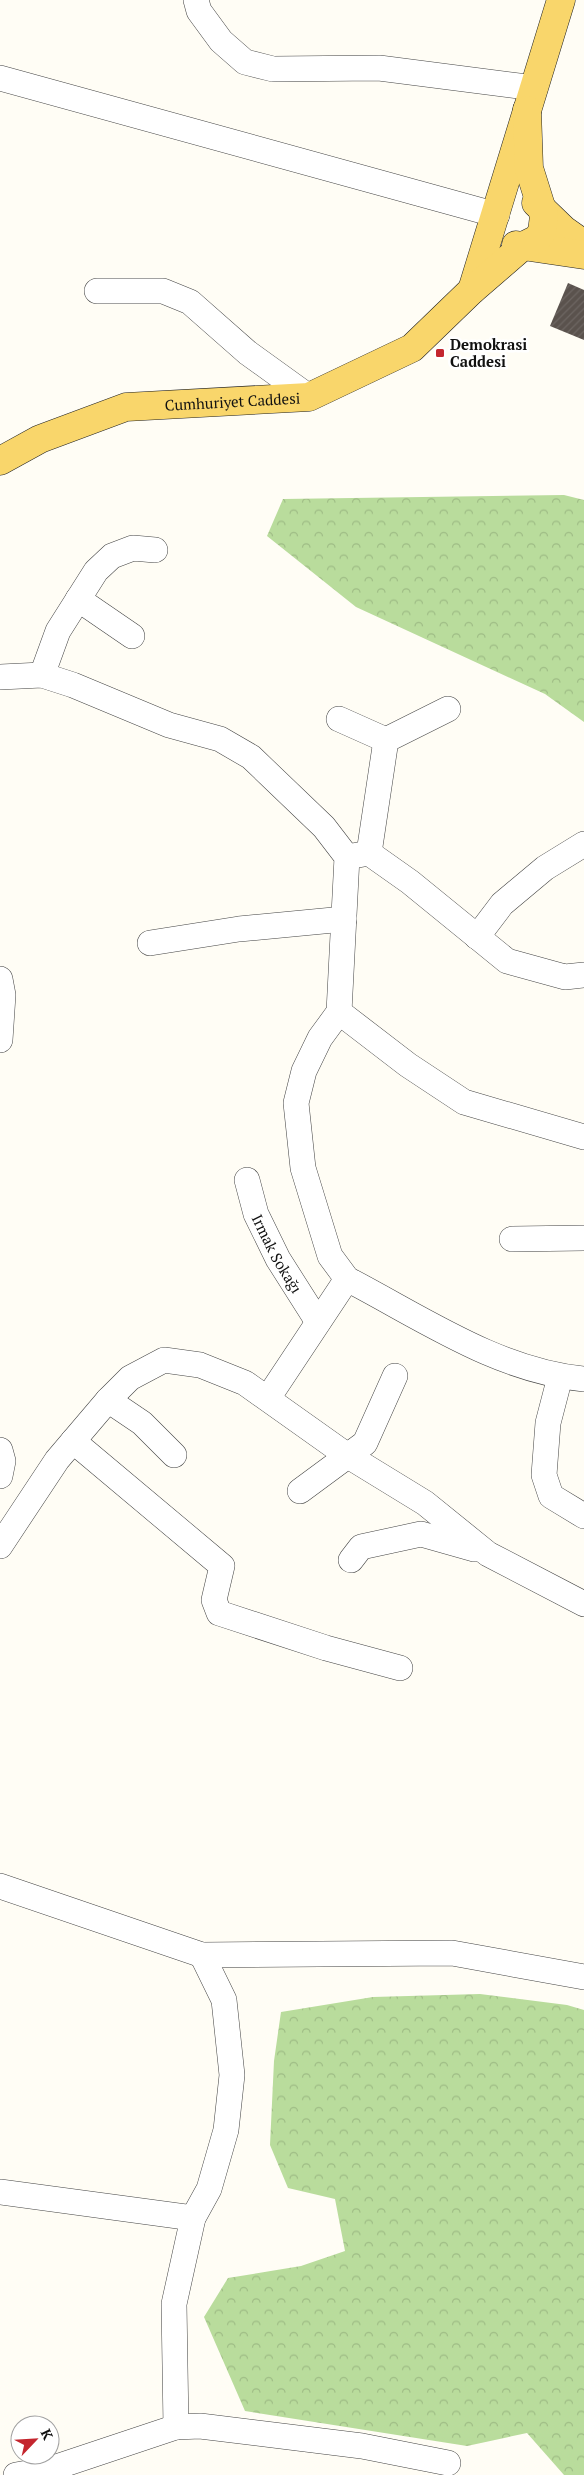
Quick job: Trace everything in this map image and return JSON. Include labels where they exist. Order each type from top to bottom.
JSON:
[{"type":"main road","points":[[471,291],[561,0]]},
{"type":"main road","points":[[522,246],[537,239],[542,232],[544,224],[529,168],[531,99]]},
{"type":"main road","points":[[584,244],[564,230],[529,198],[513,198],[500,207],[496,215],[497,230],[507,242],[584,255]]},
{"type":"main road","name":"Cumhuriyet Caddesi","points":[[0,461],[40,439],[126,407],[310,397],[412,348],[471,291],[522,246]]},
{"type":"street","points":[[196,0],[199,11],[221,41],[245,62],[273,69],[378,68],[531,99]]},
{"type":"street","points":[[0,78],[496,215]]},
{"type":"street","points":[[97,291],[164,291],[190,302],[248,353],[310,397]]},
{"type":"street","points":[[42,675],[58,631],[96,571],[112,556],[133,548],[155,550]]},
{"type":"street","points":[[78,599],[132,636]]},
{"type":"street","points":[[0,676],[42,675],[73,685],[169,725],[220,739],[251,757],[324,827],[358,855],[410,882],[507,961],[565,977],[584,974]]},
{"type":"street","points":[[448,709],[386,740],[344,919],[339,1012],[320,1038],[304,1071],[296,1103],[303,1168],[330,1256],[347,1279],[504,1360],[572,1378],[548,1423],[544,1475],[551,1496],[584,1516]]},
{"type":"street","points":[[340,719],[386,740]]},
{"type":"street","points":[[477,937],[502,904],[545,868],[584,844]]},
{"type":"street","points":[[150,944],[239,929],[344,919]]},
{"type":"street","points":[[0,979],[3,995],[0,1040]]},
{"type":"street","points":[[339,1012],[408,1065],[464,1102],[584,1137]]},
{"type":"street","name":"Irmak Sokağı","points":[[247,1180],[256,1214],[278,1259],[318,1322]]},
{"type":"street","points":[[512,1239],[584,1238]]},
{"type":"street","points":[[268,1398],[347,1279]]},
{"type":"street","points":[[0,1546],[57,1460],[108,1400],[130,1378],[164,1360],[200,1365],[245,1383],[349,1456],[425,1503],[488,1554]]},
{"type":"street","points":[[300,1491],[365,1443],[395,1376]]},
{"type":"street","points":[[108,1400],[142,1423],[174,1456]]},
{"type":"street","points":[[73,1441],[222,1566],[214,1600],[218,1613],[326,1648],[400,1668]]},
{"type":"street","points":[[0,1450],[3,1461],[0,1476]]},
{"type":"street","points":[[351,1560],[362,1547],[421,1534],[488,1554],[584,1604]]},
{"type":"street","points":[[0,1886],[202,1955],[452,1954],[584,1977]]},
{"type":"street","points":[[176,2427],[174,2304],[193,2218],[209,2189],[226,2130],[232,2075],[224,2000],[202,1955]]},
{"type":"street","points":[[0,2192],[193,2218]]},
{"type":"street","points":[[16,2475],[50,2469],[176,2427],[200,2426],[303,2437],[362,2446],[448,2463]]},
{"type":"green space","points":[[564,495],[584,500],[584,722],[545,694],[356,607],[267,536],[283,499]]},
{"type":"green space","points":[[480,1994],[567,2005],[584,2010],[584,2475],[564,2475],[527,2433],[467,2446],[245,2411],[204,2317],[228,2278],[301,2266],[345,2251],[335,2199],[288,2188],[270,2145],[274,2061],[281,2012],[373,1997]]},
{"type":"building","points":[[568,283],[584,290],[584,340],[550,326]]},
{"type":"place","name":"Demokrasi Caddesi","points":[[440,353]]}]
